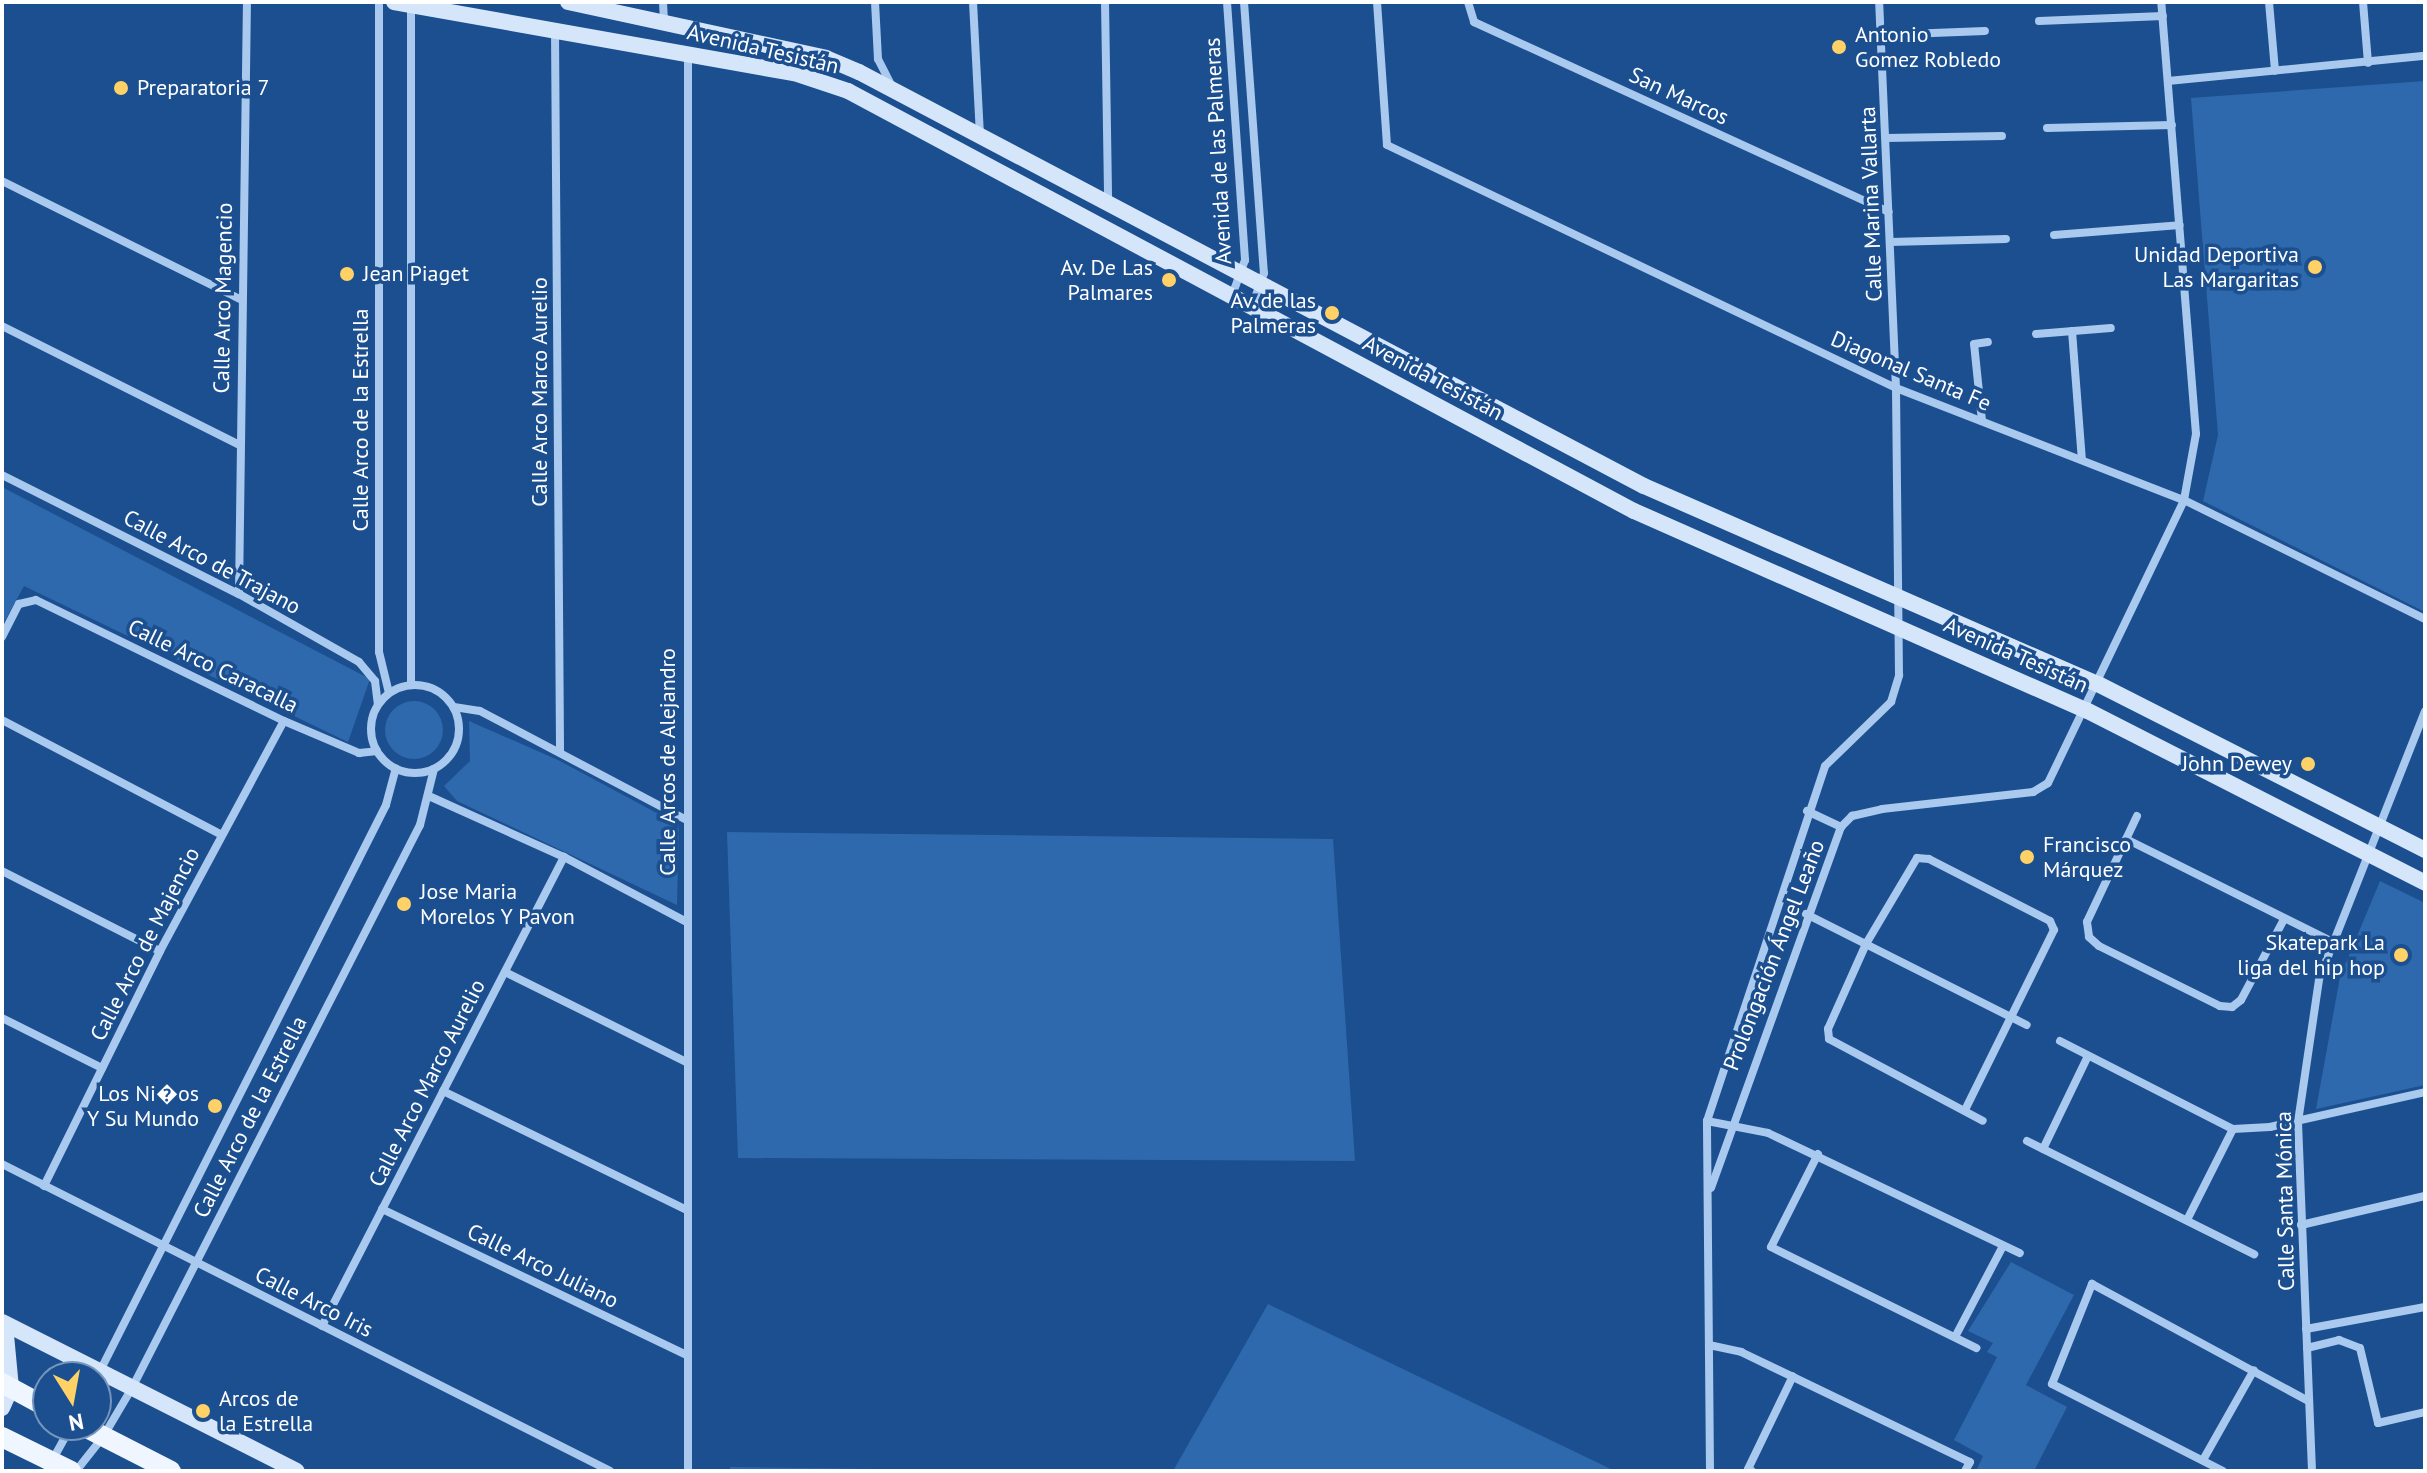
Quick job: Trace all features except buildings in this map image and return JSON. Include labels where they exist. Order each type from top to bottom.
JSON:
[{"type":"main road","points":[[6,1385],[32,1399]]},
{"type":"main road","points":[[2,1437],[66,1468]]},
{"type":"main road","points":[[111,1441],[171,1471]]},
{"type":"street","name":"Calle Arco Magencio","points":[[239,594],[240,299],[247,2]]},
{"type":"street","name":"Calle Arco de la Estrella","points":[[379,2],[379,652],[389,693]]},
{"type":"street","name":"Avenida Tesistán","points":[[394,2],[794,73],[848,91],[1634,511],[2086,710],[2425,883]]},
{"type":"street","name":"Avenida Tesistán","points":[[568,2],[826,58],[1644,486],[2098,684],[2425,850]]},
{"type":"street","points":[[663,2],[664,22]]},
{"type":"street","points":[[875,2],[878,59],[895,92]]},
{"type":"street","points":[[973,2],[980,137]]},
{"type":"street","points":[[1105,2],[1108,205]]},
{"type":"street","name":"Avenida de las Palmeras","points":[[1227,2],[1242,277],[1232,296]]},
{"type":"street","name":"Avenida de las Palmeras","points":[[1244,2],[1262,287]]},
{"type":"street","name":"Diagonal Santa Fe","points":[[1377,2],[1387,145],[1896,388],[2184,500],[2425,619]]},
{"type":"street","name":"San Marcos","points":[[1468,2],[1474,22],[1889,212]]},
{"type":"street","name":"Calle Marina Vallarta","points":[[1879,2],[1896,388],[1898,597]]},
{"type":"street","name":"Prolongación Ángel Leaño","points":[[1708,1196],[1806,914],[1841,827],[1852,816],[1882,809],[2033,792],[2057,771],[2184,500],[2196,434],[2161,2]]},
{"type":"street","points":[[2269,2],[2275,71]]},
{"type":"street","points":[[2363,2],[2368,63]]},
{"type":"street","points":[[411,4],[411,685]]},
{"type":"street","points":[[2039,21],[2163,16]]},
{"type":"street","name":"Calle Arco Marco Aurelio","points":[[555,31],[560,752]]},
{"type":"street","points":[[1881,35],[1985,31]]},
{"type":"street","name":"Calle Arcos de Alejandro","points":[[688,53],[685,819],[688,1471]]},
{"type":"street","points":[[2168,81],[2425,56]]},
{"type":"street","points":[[2047,128],[2172,125]]},
{"type":"street","points":[[1886,138],[2002,136]]},
{"type":"street","points":[[2,181],[240,299]]},
{"type":"street","points":[[2054,235],[2180,225]]},
{"type":"street","points":[[1890,242],[2006,239]]},
{"type":"street","points":[[1252,306],[1262,287]]},
{"type":"street","points":[[2,326],[240,445]]},
{"type":"street","points":[[2036,334],[2111,328]]},
{"type":"street","points":[[2072,331],[2082,460]]},
{"type":"street","points":[[1982,421],[1974,344],[1988,342]]},
{"type":"street","name":"Calle Arco de Trajano","points":[[2,475],[239,594],[359,662],[375,681],[378,705]]},
{"type":"street","name":"Prolongación Ángel Leaño","points":[[1710,1471],[1707,1121],[1807,811],[1825,766],[1891,702],[1899,675],[1898,597]]},
{"type":"street","name":"Calle Arco Caracalla","points":[[2,637],[19,604],[36,600],[284,721],[359,753],[377,751]]},
{"type":"street","points":[[454,707],[459,735],[446,761],[434,769],[415,773],[396,768],[377,751],[372,736],[378,705],[389,693],[411,685],[428,686],[454,707],[480,711],[685,819]]},
{"type":"street","name":"Calle Santa Mónica","points":[[2312,1471],[2298,1122],[2319,979],[2366,852],[2425,711]]},
{"type":"street","points":[[2,720],[222,835]]},
{"type":"street","name":"Calle Arco de Majencio","points":[[44,1186],[160,951],[284,721]]},
{"type":"street","name":"Calle Arco de la Estrella","points":[[105,1361],[386,805],[396,768]]},
{"type":"street","name":"Calle Arco de la Estrella","points":[[112,1422],[132,1388],[431,797],[434,769]]},
{"type":"street","points":[[431,797],[564,857],[685,921]]},
{"type":"street","points":[[1807,811],[1841,827]]},
{"type":"street","points":[[2137,816],[2087,922],[2089,937],[2220,1006],[2232,1007],[2241,1000],[2284,919]]},
{"type":"street","points":[[2126,839],[2331,941]]},
{"type":"street","name":"Calle Arco Marco Aurelio","points":[[322,1326],[564,857]]},
{"type":"street","points":[[1965,1110],[2052,940],[2050,921],[1929,859],[1917,858],[1908,867],[1866,944],[1828,1029],[1829,1039],[1983,1121]]},
{"type":"street","points":[[2,871],[160,951]]},
{"type":"street","points":[[1806,914],[2027,1025]]},
{"type":"street","points":[[505,972],[686,1062]]},
{"type":"street","points":[[2,1018],[102,1068]]},
{"type":"street","points":[[2060,1041],[2233,1129],[2298,1122],[2425,1092]]},
{"type":"street","points":[[2043,1149],[2088,1056]]},
{"type":"street","points":[[443,1091],[687,1210]]},
{"type":"street","points":[[1707,1121],[1768,1133],[1818,1154],[2020,1253]]},
{"type":"street","points":[[2187,1220],[2233,1129]]},
{"type":"street","points":[[2027,1141],[2254,1254]]},
{"type":"street","points":[[1818,1154],[1771,1247],[1976,1348]]},
{"type":"street","name":"Calle Arco Iris","points":[[2,1164],[610,1471]]},
{"type":"street","points":[[2301,1225],[2425,1196]]},
{"type":"street","name":"Calle Arco Juliano","points":[[382,1209],[687,1355]]},
{"type":"street","points":[[1955,1337],[2003,1246]]},
{"type":"street","points":[[2223,1471],[2052,1384],[2092,1284],[2308,1401]]},
{"type":"street","points":[[2306,1329],[2425,1307]]},
{"type":"street","points":[[4,1323],[73,1361]]},
{"type":"street","points":[[2,1408],[6,1385],[4,1323]]},
{"type":"street","points":[[2307,1348],[2339,1340],[2360,1348],[2378,1423],[2425,1412]]},
{"type":"street","points":[[1709,1345],[1741,1352],[1970,1462],[1965,1471]]},
{"type":"street","points":[[2203,1460],[2254,1370]]},
{"type":"street","points":[[1752,1471],[1748,1469],[1793,1376]]},
{"type":"street","points":[[112,1380],[297,1471]]},
{"type":"street","points":[[66,1468],[70,1441]]},
{"type":"street","name":"Calle Arco de la Estrella","points":[[66,1468],[98,1441]]},
{"type":"shaded area","name":"Unidad Deportiva Las Margaritas","points":[[2425,81],[2425,612],[2203,501],[2218,435],[2191,98]]},
{"type":"shaded area","points":[[2,487],[370,679],[348,742],[24,586],[2,626]]},
{"type":"shaded area","points":[[414,701],[435,709],[443,730],[435,751],[414,759],[393,751],[385,730],[393,709]]},
{"type":"shaded area","points":[[469,721],[558,760],[679,825],[677,905],[457,801],[444,786],[470,761]]},
{"type":"shaded area","points":[[727,832],[1333,839],[1355,1161],[738,1158]]},
{"type":"shaded area","points":[[2380,881],[2425,903],[2425,1085],[2316,1109],[2340,977]]},
{"type":"shaded area","points":[[2011,1262],[2074,1295],[2026,1385],[2067,1407],[2034,1471],[1976,1471],[1983,1456],[1954,1440],[1997,1357],[1987,1352],[1993,1343],[1968,1331]]},
{"type":"shaded area","points":[[1268,1304],[1615,1471],[1173,1471]]},
{"type":"shaded area","points":[[730,1467],[1029,1471],[730,1471]]},
{"type":"place","name":"Antonio Gomez Robledo","points":[[1839,47]]},
{"type":"place","name":"Preparatoria 7","points":[[121,88]]},
{"type":"place","name":"Unidad Deportiva Las Margaritas","points":[[2315,267]]},
{"type":"place","name":"Jean Piaget","points":[[347,274]]},
{"type":"place","name":"Av. De Las Palmares","points":[[1169,280]]},
{"type":"place","name":"Av. de las Palmeras","points":[[1332,313]]},
{"type":"place","name":"John Dewey","points":[[2308,764]]},
{"type":"place","name":"Francisco Márquez","points":[[2027,857]]},
{"type":"place","name":"Jose Maria Morelos Y Pavon","points":[[404,904]]},
{"type":"place","name":"Skatepark La liga del hip hop","points":[[2401,955]]},
{"type":"place","name":"Los Ni�os Y Su Mundo","points":[[215,1106]]},
{"type":"place","name":"Arcos de la Estrella","points":[[203,1411]]}]
